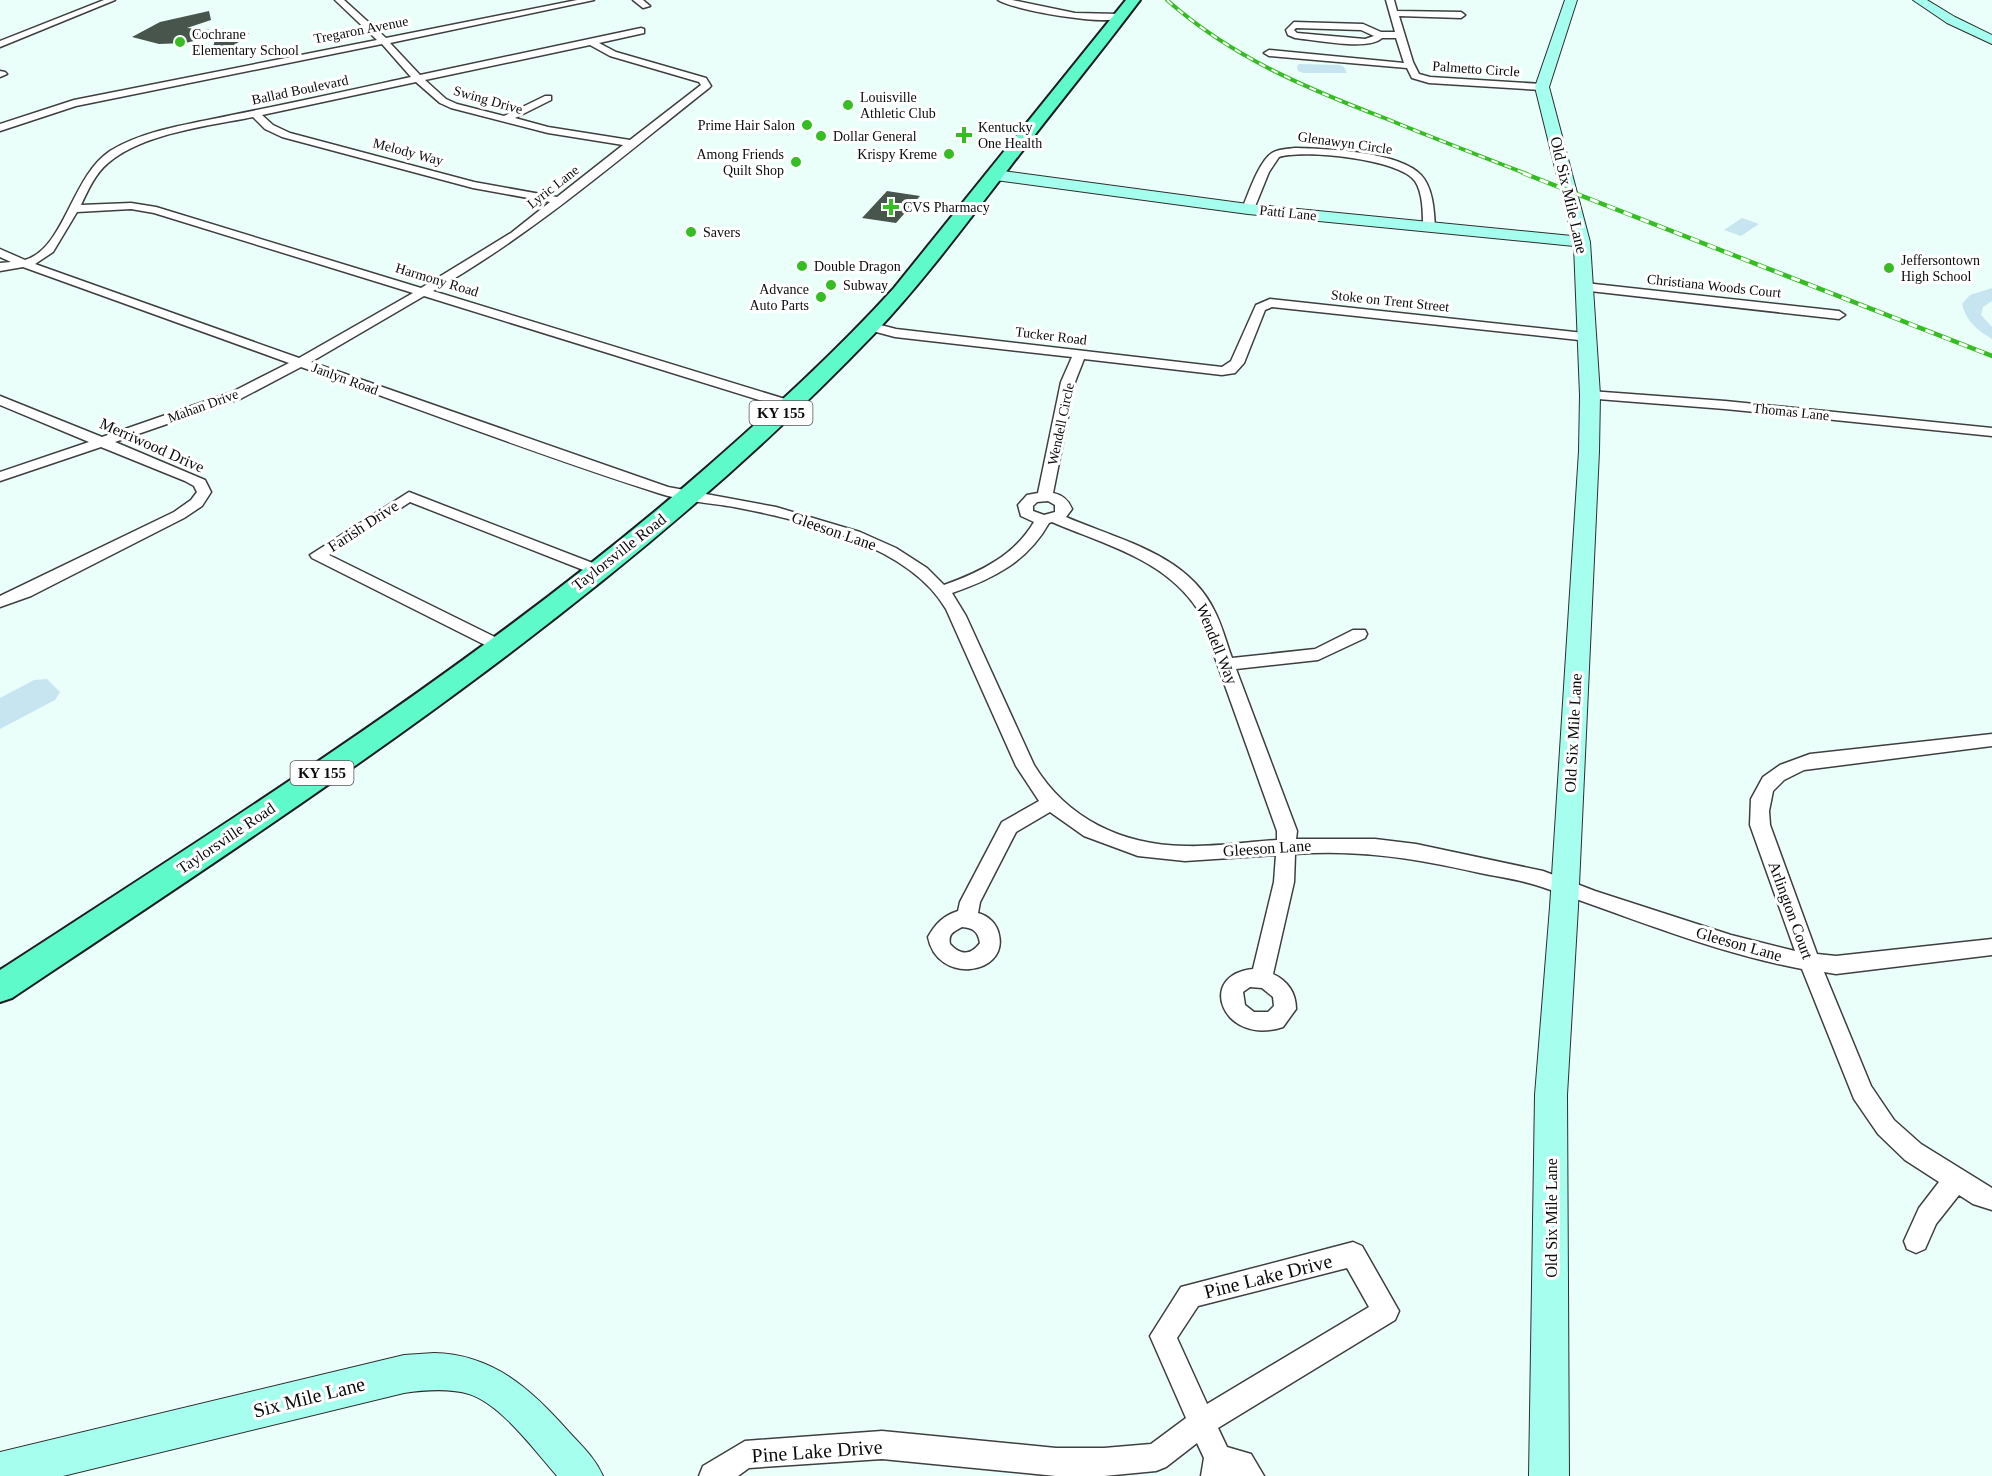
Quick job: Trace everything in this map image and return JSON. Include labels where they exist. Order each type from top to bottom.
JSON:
[{"type":"main road","name":"Taylorsville Road","points":[[0,988],[324,772],[499,646],[690,495],[790,405],[869,326],[923,265],[1133,0]]},
{"type":"street","points":[[0,44],[111,0]]},
{"type":"street","name":"Swing Drive","points":[[339,0],[384,41],[396,57],[443,101],[504,120],[572,135],[633,144]]},
{"type":"street","name":"Tregaron Avenue","points":[[0,128],[28,117],[74,104],[590,0]]},
{"type":"street","points":[[637,0],[646,6]]},
{"type":"street","points":[[1002,0],[1065,13],[1102,18],[1120,17]]},
{"type":"street","points":[[1023,0],[1120,17]]},
{"type":"street","points":[[1390,0],[1411,68]]},
{"type":"street","points":[[1542,87],[1571,0]]},
{"type":"street","points":[[1919,0],[1951,21],[1992,40]]},
{"type":"street","points":[[1393,13],[1461,15]]},
{"type":"street","points":[[1380,35],[1374,41],[1365,42],[1295,35],[1290,33],[1290,30],[1294,25],[1363,27],[1380,35],[1401,35]]},
{"type":"street","name":"Ballad Boulevard","points":[[22,263],[38,259],[51,248],[94,170],[106,159],[125,148],[169,132],[641,31]]},
{"type":"street","name":"Lyric Lane","points":[[300,363],[515,235],[704,88],[706,83],[699,78],[613,54],[592,42]]},
{"type":"street","name":"Palmetto Circle","points":[[1269,53],[1411,68],[1415,76],[1424,79],[1542,87]]},
{"type":"street","name":"Old Six Mile Lane","points":[[1542,87],[1582,242],[1590,395],[1589,451],[1551,1095],[1549,1476]]},
{"type":"street","points":[[504,120],[548,98]]},
{"type":"street","name":"Melody Way","points":[[255,113],[269,127],[286,135],[472,185],[560,201]]},
{"type":"street","name":"Glenawyn Circle","points":[[1248,208],[1272,157],[1282,152],[1297,151],[1367,158],[1407,170],[1421,182],[1429,227]]},
{"type":"street","name":"Patti Lane","points":[[995,175],[1248,208],[1582,242]]},
{"type":"street","name":"Harmony Road","points":[[73,209],[131,206],[156,210],[790,405]]},
{"type":"street","points":[[0,253],[22,263]]},
{"type":"street","points":[[0,267],[22,263]]},
{"type":"street","name":"Janlyn Road","points":[[22,263],[665,491],[690,495]]},
{"type":"street","name":"Christiana Woods Court","points":[[1585,287],[1839,315]]},
{"type":"street","name":"Stoke on Trent Street","points":[[1230,370],[1238,363],[1260,308],[1270,303],[1588,338]]},
{"type":"street","name":"Tucker Road","points":[[869,326],[895,333],[1230,370]]},
{"type":"street","name":"Wendell Circle","points":[[1045,496],[1066,391],[1080,354]]},
{"type":"street","name":"Mahan Drive","points":[[0,477],[237,394],[300,363]]},
{"type":"street","name":"Thomas Lane","points":[[1590,395],[1992,432]]},
{"type":"street","name":"Merriwood Drive","points":[[0,400],[200,483],[203,488],[202,497],[179,515],[25,592],[0,602]]},
{"type":"street","name":"Gleeson Lane","points":[[690,495],[756,507],[858,536],[909,563],[947,597],[1025,766],[1040,791],[1062,813],[1091,831],[1119,843],[1148,851],[1185,854],[1286,846],[1375,846],[1416,851],[1531,876],[1731,943],[1809,962],[1836,965],[1992,947]]},
{"type":"street","name":"Farish Drive","points":[[499,646],[318,555],[409,496],[597,570]]},
{"type":"street","points":[[941,591],[974,580],[1006,563],[1022,550],[1049,519],[1063,512],[1063,505],[1056,499],[1045,496],[1032,498],[1024,505],[1024,509],[1030,516],[1049,519]]},
{"type":"street","name":"Wendell Way","points":[[1049,519],[1140,553],[1178,576],[1202,602],[1287,831],[1284,882],[1262,978]]},
{"type":"street","points":[[1226,663],[1318,654],[1359,634]]},
{"type":"street","name":"Arlington Court","points":[[1992,740],[1810,761],[1790,767],[1769,781],[1763,790],[1758,807],[1760,825],[1809,962],[1854,1075],[1873,1110],[1912,1152],[1957,1181],[1992,1199]]},
{"type":"street","points":[[967,919],[970,902],[1009,827],[1051,803]]},
{"type":"street","points":[[1916,1241],[1922,1223],[1938,1200],[1957,1181]]},
{"type":"street","name":"Pine Lake Drive","points":[[713,1476],[745,1455],[844,1446],[882,1445],[1056,1462],[1104,1462],[1156,1456],[1203,1422],[1386,1311],[1353,1254],[1190,1296],[1163,1336],[1203,1422]]},
{"type":"street","name":"Six Mile Lane","points":[[0,1472],[404,1374],[426,1371],[467,1375],[499,1390],[583,1476]]},
{"type":"street","points":[[1203,1422],[1217,1467],[1241,1464],[1250,1476]]},
{"type":"shaded area","points":[[1299,64],[1340,65],[1347,73],[1303,73],[1298,71]]},
{"type":"shaded area","points":[[1742,218],[1759,224],[1741,236],[1724,230]]},
{"type":"shaded area","points":[[1992,288],[1992,301],[1983,307],[1981,315],[1992,327],[1992,339],[1973,324],[1962,304],[1970,295]]},
{"type":"shaded area","points":[[47,679],[60,692],[55,700],[0,729],[0,698],[34,680]]},
{"type":"building","name":"Cochrane Elementary School","points":[[209,11],[211,20],[187,28],[249,33],[234,46],[213,47],[216,36],[185,43],[159,44],[132,37],[160,22]]},
{"type":"building","name":"CVS Pharmacy","points":[[887,191],[920,196],[896,223],[862,218]]},
{"type":"railway","points":[[1167,0],[1217,38],[1271,70],[1328,96],[1527,174]]},
{"type":"railway","points":[[1523,173],[1992,356]]},
{"type":"place","name":"Cochrane Elementary School","points":[[180,42]]},
{"type":"place","name":"Louisville Athletic Club","points":[[848,105]]},
{"type":"place","name":"Prime Hair Salon","points":[[807,125]]},
{"type":"place","name":"Kentucky One Health","points":[[964,135]]},
{"type":"place","name":"Dollar General","points":[[821,136]]},
{"type":"place","name":"Krispy Kreme","points":[[949,154]]},
{"type":"place","name":"Among Friends Quilt Shop","points":[[796,162]]},
{"type":"place","name":"CVS Pharmacy","points":[[891,207]]},
{"type":"place","name":"Savers","points":[[691,232]]},
{"type":"place","name":"Double Dragon","points":[[802,266]]},
{"type":"place","name":"Jeffersontown High School","points":[[1889,268]]},
{"type":"place","name":"Subway","points":[[831,285]]},
{"type":"place","name":"Advance Auto Parts","points":[[821,297]]}]
